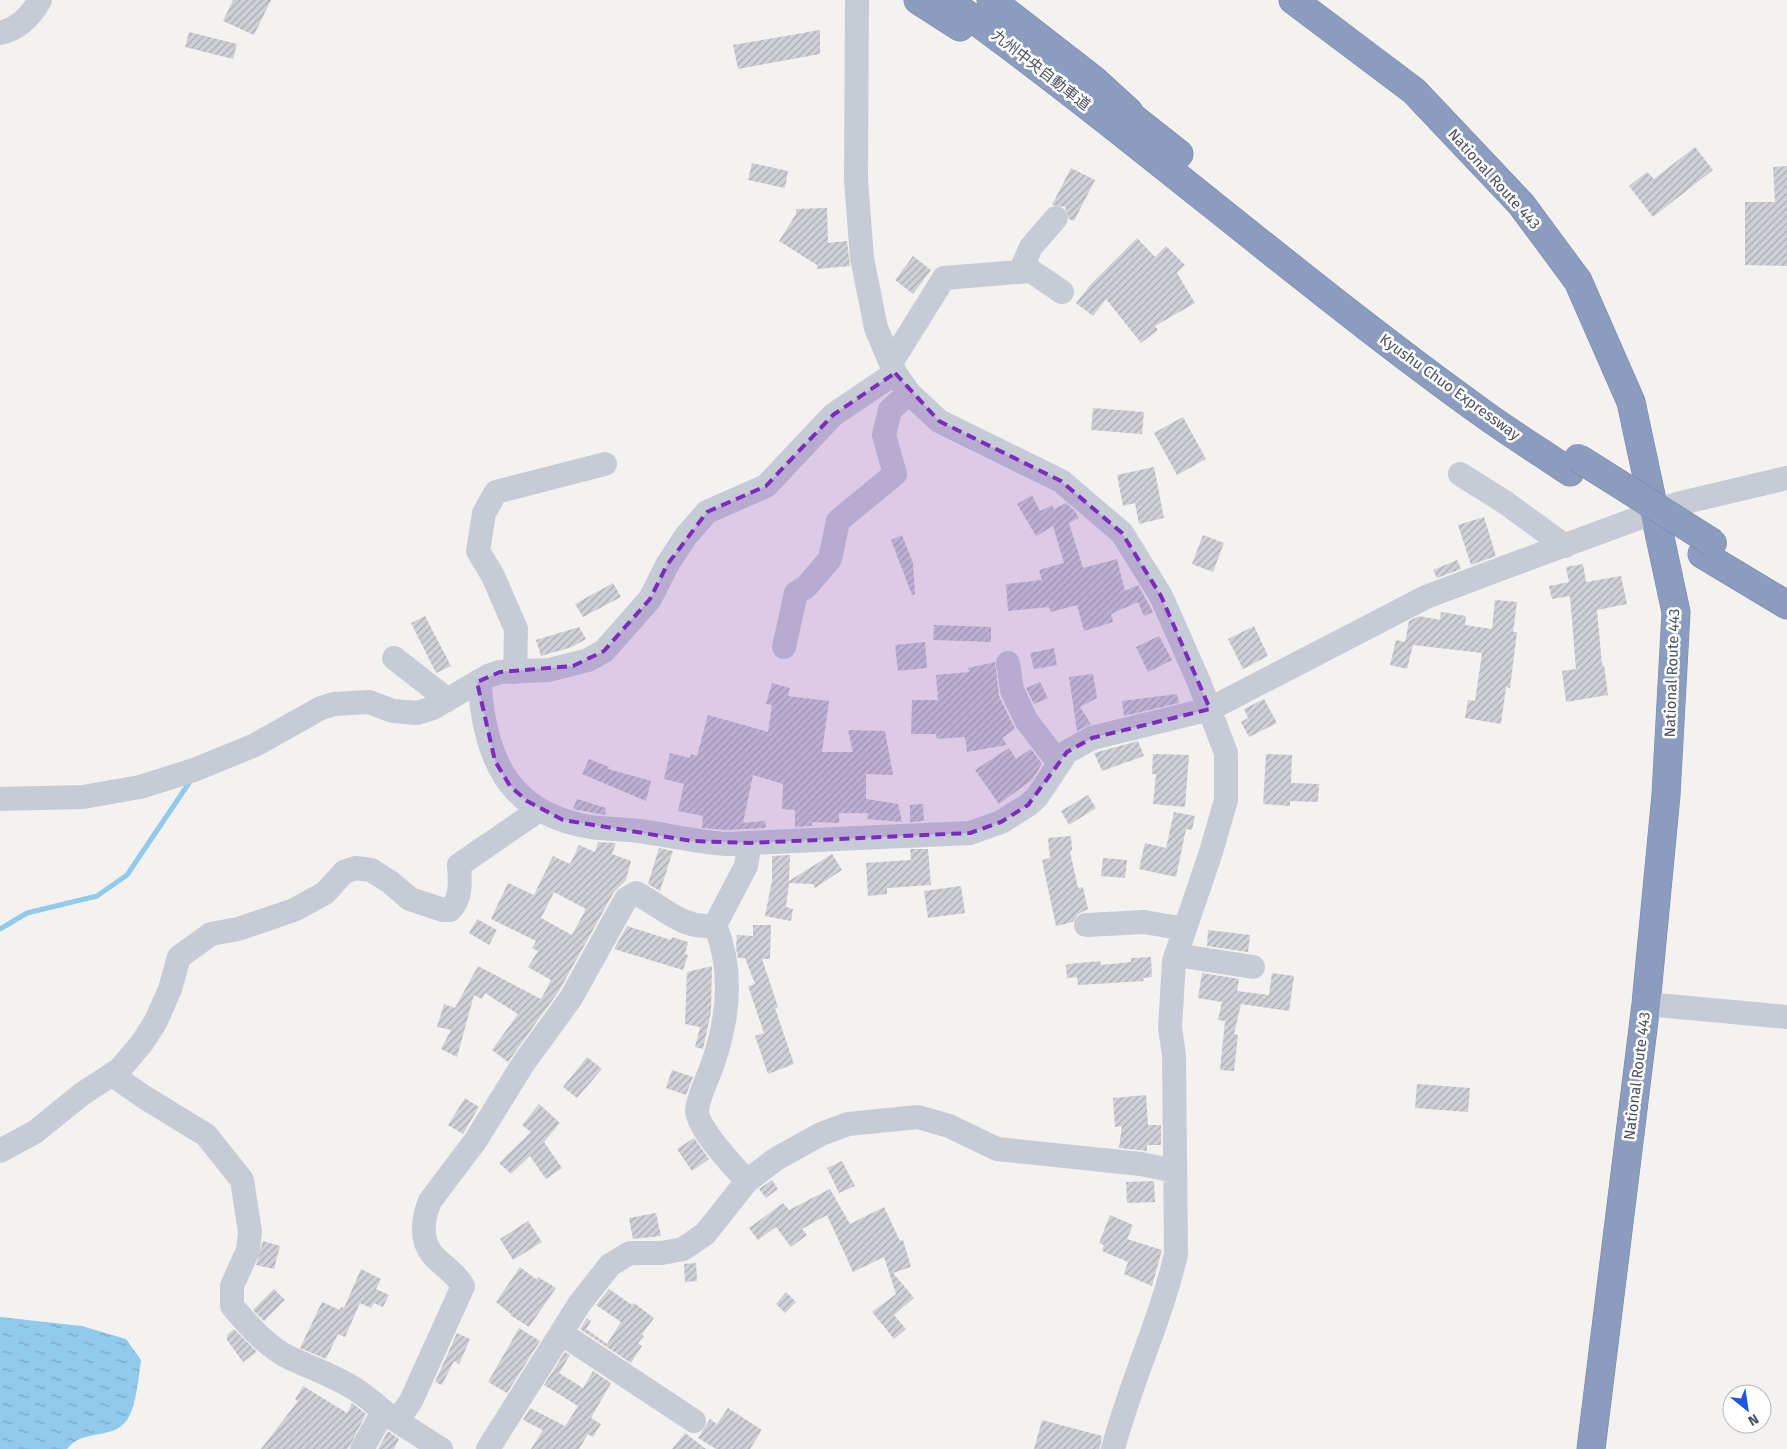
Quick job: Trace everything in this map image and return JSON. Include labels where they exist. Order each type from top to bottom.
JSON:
[{"type":"highway","points":[[918,0],[1138,134]]},
{"type":"highway","name":"九州中央自動車道","points":[[947,0],[1138,134]]},
{"type":"highway","name":"九州中央自動車道","points":[[975,0],[1138,134]]},
{"type":"highway","points":[[991,0],[1094,80],[1138,134]]},
{"type":"highway","name":"National Route 443","points":[[1293,0],[1414,91],[1521,204],[1578,281],[1631,402],[1676,612],[1666,795],[1646,1004],[1591,1449]]},
{"type":"highway","name":"Kyushu Chuo Expressway","points":[[1138,134],[1392,346],[1486,416],[1574,465],[1707,549],[1787,605]]},
{"type":"highway","name":"Kyushu Chuo Expressway","points":[[1707,549],[1787,590]]},
{"type":"street","points":[[0,34],[12,30],[33,12],[40,0]]},
{"type":"street","points":[[857,0],[856,180],[862,258],[876,328],[893,368],[909,393],[939,421],[1061,481],[1122,533],[1161,596],[1210,709],[1226,753],[1226,800],[1212,852],[1176,956],[1170,1028],[1174,1055],[1176,1254],[1170,1280],[1119,1423],[1112,1449]]},
{"type":"street","points":[[1020,272],[1032,247],[1056,218]]},
{"type":"street","points":[[0,800],[83,797],[140,787],[194,770],[255,745],[321,708],[334,704],[369,702],[408,714],[424,712],[477,682],[500,672],[549,670],[573,666],[604,651],[650,599],[667,565],[686,536],[707,512],[766,486],[834,415],[893,368],[944,278],[1031,271],[1062,292]]},
{"type":"street","points":[[784,647],[796,593],[806,587],[830,559],[838,521],[895,474],[884,435],[890,410],[909,393]]},
{"type":"street","points":[[515,672],[516,629],[493,576],[478,550],[484,513],[496,492],[605,464]]},
{"type":"street","points":[[1460,474],[1506,503],[1565,546]]},
{"type":"street","points":[[477,682],[480,689],[487,737],[495,761],[510,786],[539,810],[563,820],[590,826],[639,831],[692,842],[750,843],[970,833],[1001,822],[1028,805],[1037,797],[1067,752],[1092,738],[1210,709],[1426,597],[1677,504],[1787,478]]},
{"type":"street","points":[[394,658],[439,693],[446,701]]},
{"type":"street","points":[[1008,664],[1012,690],[1026,720],[1059,763]]},
{"type":"street","points":[[0,1151],[35,1132],[82,1094],[114,1074],[142,1043],[156,1021],[170,989],[179,956],[195,944],[211,934],[238,929],[294,910],[324,893],[344,872],[356,868],[371,870],[390,882],[410,899],[437,908],[450,910],[457,904],[460,884],[459,865],[539,810]]},
{"type":"street","points":[[747,1181],[706,1131],[697,1110],[726,1020],[727,991],[725,964],[715,925],[746,866],[750,854],[750,843]]},
{"type":"street","points":[[362,1449],[390,1417],[411,1401],[463,1286],[458,1276],[432,1254],[425,1241],[425,1213],[430,1201],[452,1169],[476,1140],[523,1064],[571,998],[626,899],[636,893],[687,924],[697,927],[715,925]]},
{"type":"street","points":[[1086,925],[1144,922],[1185,929]]},
{"type":"street","points":[[1176,956],[1254,968]]},
{"type":"street","points":[[1646,1004],[1787,1017]]},
{"type":"street","points":[[114,1074],[118,1079],[144,1097],[206,1134],[242,1180],[250,1232],[248,1250],[232,1286],[232,1306],[257,1334],[274,1347],[292,1359],[318,1368],[356,1389],[390,1417],[442,1449]]},
{"type":"street","points":[[488,1449],[580,1303],[610,1265],[630,1253],[662,1253],[683,1249],[705,1234],[747,1181],[791,1151],[821,1134],[848,1124],[918,1117],[949,1126],[997,1149],[1141,1164],[1174,1171]]},
{"type":"street","points":[[561,1333],[694,1421]]},
{"type":"highlighted area","points":[[895,373],[939,421],[1061,481],[1122,533],[1161,596],[1210,709],[1092,738],[1067,752],[1028,805],[1001,822],[970,833],[750,843],[692,841],[563,820],[527,801],[510,786],[495,761],[477,682],[500,672],[573,666],[604,651],[650,599],[667,565],[707,512],[766,486],[833,415]]},
{"type":"water","points":[[0,1317],[82,1326],[126,1339],[141,1360],[135,1400],[127,1420],[114,1430],[81,1439],[67,1449],[0,1449]]},
{"type":"building","points":[[233,0],[271,0],[254,35],[223,21]]},
{"type":"building","points":[[820,30],[820,54],[738,69],[733,45]]},
{"type":"building","points":[[189,32],[237,44],[233,59],[185,47]]},
{"type":"building","points":[[1695,147],[1713,170],[1653,217],[1629,186],[1647,172],[1654,179]]},
{"type":"building","points":[[752,163],[788,171],[785,188],[748,180]]},
{"type":"building","points":[[1787,166],[1787,266],[1745,265],[1745,202],[1775,202],[1773,167]]},
{"type":"building","points":[[1071,168],[1095,180],[1074,221],[1069,219],[1065,207],[1052,205]]},
{"type":"building","points":[[827,208],[828,243],[847,241],[850,266],[817,269],[817,265],[779,241],[796,214],[796,209]]},
{"type":"building","points":[[1137,238],[1155,257],[1166,246],[1185,265],[1177,273],[1195,303],[1155,326],[1158,330],[1141,343],[1106,299],[1093,316],[1076,303],[1091,284]]},
{"type":"building","points":[[913,256],[931,270],[913,294],[895,280]]},
{"type":"building","points":[[1093,408],[1144,412],[1142,434],[1091,430]]},
{"type":"building","points":[[1183,417],[1206,459],[1177,475],[1154,433]]},
{"type":"building","points":[[1154,467],[1164,518],[1139,524],[1135,503],[1123,506],[1117,475]]},
{"type":"building","points":[[1032,495],[1040,511],[1052,505],[1054,509],[1066,503],[1075,511],[1079,518],[1069,523],[1083,568],[1117,559],[1125,591],[1138,585],[1153,612],[1144,616],[1138,602],[1111,614],[1113,622],[1084,631],[1077,605],[1051,612],[1049,607],[1008,611],[1006,584],[1042,580],[1039,570],[1064,563],[1053,526],[1036,536],[1017,504]]},
{"type":"building","points":[[1484,517],[1496,556],[1471,565],[1458,525]]},
{"type":"building","points":[[902,535],[913,563],[915,594],[912,595],[891,540]]},
{"type":"building","points":[[1203,535],[1224,543],[1213,572],[1192,564]]},
{"type":"building","points":[[1457,560],[1461,569],[1437,578],[1433,570]]},
{"type":"building","points":[[1583,564],[1586,582],[1621,576],[1627,604],[1597,610],[1602,665],[1604,665],[1608,695],[1566,702],[1562,671],[1576,669],[1570,596],[1552,599],[1549,586],[1569,582],[1566,567]]},
{"type":"building","points":[[613,583],[621,597],[583,617],[575,604]]},
{"type":"building","points":[[1495,600],[1517,602],[1513,632],[1517,632],[1510,688],[1506,687],[1501,724],[1465,718],[1468,700],[1475,701],[1482,653],[1413,645],[1407,669],[1390,665],[1396,640],[1405,642],[1409,621],[1419,616],[1440,620],[1441,612],[1466,616],[1465,625],[1492,629]]},
{"type":"building","points":[[425,616],[451,666],[436,673],[411,623]]},
{"type":"building","points":[[934,625],[991,627],[991,642],[933,640]]},
{"type":"building","points":[[1254,626],[1268,656],[1243,669],[1228,639]]},
{"type":"building","points":[[579,627],[586,639],[572,647],[541,656],[536,640]]},
{"type":"building","points":[[1159,636],[1172,660],[1148,672],[1136,647]]},
{"type":"building","points":[[925,642],[927,668],[898,671],[895,645]]},
{"type":"building","points":[[1054,648],[1057,665],[1034,669],[1030,653]]},
{"type":"building","points":[[995,662],[999,696],[1015,729],[1002,738],[1007,745],[967,752],[965,737],[937,739],[936,734],[911,734],[912,700],[938,700],[936,675],[969,672],[968,668]]},
{"type":"building","points":[[1093,674],[1097,698],[1080,707],[1091,724],[1077,731],[1069,677]]},
{"type":"building","points":[[1040,682],[1048,698],[1034,704],[1026,688]]},
{"type":"building","points":[[772,683],[790,688],[788,696],[829,701],[822,752],[853,752],[848,730],[885,731],[893,775],[866,774],[866,799],[898,804],[902,822],[867,819],[868,813],[839,813],[839,823],[812,822],[812,826],[795,827],[795,810],[782,809],[783,784],[753,775],[743,823],[765,821],[766,828],[726,830],[702,828],[703,816],[678,811],[684,784],[664,779],[670,753],[690,758],[691,754],[697,756],[708,715],[768,732],[772,705],[766,704]]},
{"type":"building","points":[[1177,694],[1179,703],[1124,716],[1122,701]]},
{"type":"building","points":[[1264,699],[1277,723],[1249,737],[1241,722],[1248,718],[1244,709]]},
{"type":"building","points":[[1138,741],[1144,756],[1102,771],[1094,753]]},
{"type":"building","points":[[1009,748],[1016,759],[1031,749],[1042,764],[1032,780],[999,804],[975,770]]},
{"type":"building","points":[[1153,754],[1189,755],[1185,807],[1153,804],[1156,774],[1152,774]]},
{"type":"building","points":[[1266,754],[1292,755],[1291,783],[1319,784],[1318,802],[1290,801],[1290,806],[1263,804]]},
{"type":"building","points":[[589,759],[609,767],[608,769],[651,781],[646,801],[582,774]]},
{"type":"building","points":[[1088,795],[1096,808],[1069,825],[1061,811]]},
{"type":"building","points":[[577,799],[606,808],[605,815],[573,809]]},
{"type":"building","points":[[923,804],[924,821],[910,822],[910,805]]},
{"type":"building","points":[[1174,812],[1195,816],[1192,830],[1186,829],[1176,877],[1139,869],[1145,843],[1166,848]]},
{"type":"building","points":[[1071,836],[1072,850],[1070,851],[1078,888],[1083,887],[1088,909],[1078,914],[1073,922],[1056,926],[1042,860],[1050,858],[1048,838]]},
{"type":"building","points":[[598,842],[616,843],[612,854],[631,861],[626,880],[614,892],[559,991],[508,1062],[492,1050],[518,1014],[485,993],[482,999],[474,995],[457,1057],[441,1049],[451,1030],[437,1027],[444,1004],[455,1008],[478,966],[541,999],[551,980],[528,967],[538,951],[532,948],[536,941],[491,919],[508,883],[534,895],[553,856],[570,864],[579,845],[595,852]],"holes":[[[554,892],[586,909],[572,935],[541,918]]]},
{"type":"building","points":[[659,848],[673,851],[660,891],[648,884]]},
{"type":"building","points":[[910,849],[928,849],[931,885],[887,888],[887,894],[868,896],[866,863],[911,860]]},
{"type":"building","points":[[832,854],[842,870],[815,888],[813,884],[789,883],[786,907],[793,909],[791,921],[765,916],[772,881],[772,856],[790,855],[789,881]]},
{"type":"building","points":[[1103,858],[1127,860],[1125,878],[1101,876]]},
{"type":"building","points":[[961,886],[965,913],[928,918],[924,891]]},
{"type":"building","points":[[477,919],[497,930],[489,945],[469,933]]},
{"type":"building","points":[[753,925],[771,925],[770,959],[762,959],[778,1007],[775,1008],[794,1064],[768,1074],[755,1036],[764,1033],[748,986],[755,984],[745,958],[738,958],[736,948],[737,935],[753,936]]},
{"type":"building","points":[[627,926],[671,940],[672,937],[688,942],[685,954],[688,955],[683,970],[614,949]]},
{"type":"building","points":[[1208,930],[1250,935],[1248,952],[1207,946]]},
{"type":"building","points":[[1151,957],[1152,977],[1143,978],[1144,981],[1078,985],[1077,977],[1067,978],[1066,965],[1069,964],[1100,961],[1101,965],[1131,962],[1131,958]]},
{"type":"building","points":[[712,966],[711,1012],[703,1049],[695,1047],[700,1027],[685,1024],[687,972]]},
{"type":"building","points":[[1202,973],[1239,979],[1237,991],[1269,995],[1272,973],[1294,976],[1289,1011],[1241,1004],[1234,1034],[1238,1035],[1234,1071],[1220,1070],[1225,1021],[1218,1020],[1222,1002],[1198,998]]},
{"type":"building","points":[[587,1057],[602,1069],[577,1098],[563,1087]]},
{"type":"building","points":[[672,1070],[693,1077],[686,1095],[666,1088]]},
{"type":"building","points":[[1417,1084],[1470,1088],[1468,1112],[1415,1108]]},
{"type":"building","points":[[1146,1095],[1148,1125],[1161,1125],[1161,1145],[1147,1145],[1147,1151],[1119,1148],[1122,1126],[1115,1127],[1113,1098]]},
{"type":"building","points":[[465,1098],[479,1107],[463,1134],[448,1125]]},
{"type":"building","points":[[539,1104],[560,1123],[544,1142],[562,1168],[546,1179],[530,1156],[511,1174],[499,1163],[531,1132],[522,1125]]},
{"type":"building","points":[[694,1138],[709,1159],[692,1171],[677,1149]]},
{"type":"building","points":[[842,1161],[855,1186],[839,1193],[827,1168]]},
{"type":"building","points":[[772,1180],[778,1189],[766,1198],[759,1189]]},
{"type":"building","points":[[1154,1181],[1155,1202],[1127,1203],[1126,1182]]},
{"type":"building","points":[[830,1189],[850,1224],[884,1207],[900,1241],[903,1240],[911,1267],[893,1273],[914,1298],[894,1315],[906,1329],[894,1339],[872,1312],[896,1294],[884,1257],[853,1272],[827,1215],[802,1229],[807,1235],[791,1247],[776,1227],[758,1240],[749,1228],[783,1203],[789,1210]]},
{"type":"building","points":[[656,1213],[661,1236],[633,1239],[629,1218]]},
{"type":"building","points":[[1110,1215],[1133,1225],[1127,1239],[1162,1250],[1152,1286],[1124,1274],[1128,1262],[1102,1251],[1104,1245],[1099,1243]]},
{"type":"building","points":[[528,1221],[542,1242],[513,1260],[500,1239]]},
{"type":"building","points":[[263,1241],[280,1246],[274,1269],[256,1265]]},
{"type":"building","points":[[696,1263],[697,1281],[685,1282],[684,1264]]},
{"type":"building","points":[[520,1267],[537,1280],[538,1277],[556,1288],[529,1327],[510,1315],[496,1302]]},
{"type":"building","points":[[361,1269],[381,1279],[376,1289],[389,1295],[383,1307],[374,1303],[371,1308],[360,1303],[345,1337],[338,1334],[326,1359],[300,1348],[322,1302],[340,1310],[341,1307],[344,1308]]},
{"type":"building","points":[[274,1289],[285,1300],[264,1321],[253,1310]]},
{"type":"building","points":[[609,1289],[632,1305],[634,1303],[654,1318],[642,1334],[644,1336],[638,1343],[642,1346],[631,1363],[580,1329],[587,1318],[591,1321],[586,1329],[607,1344],[621,1322],[596,1305]]},
{"type":"building","points":[[786,1292],[796,1302],[785,1313],[776,1304]]},
{"type":"building","points":[[519,1328],[540,1341],[507,1393],[488,1382]]},
{"type":"building","points":[[234,1329],[257,1352],[243,1362],[227,1340],[227,1335]]},
{"type":"building","points":[[457,1333],[470,1339],[459,1364],[454,1361],[442,1385],[435,1382]]},
{"type":"building","points":[[565,1352],[570,1355],[559,1373],[583,1388],[593,1371],[611,1383],[591,1418],[601,1424],[593,1437],[588,1434],[579,1449],[531,1449],[543,1430],[523,1420],[530,1408],[565,1426],[578,1406],[544,1385]]},
{"type":"building","points":[[303,1386],[347,1413],[352,1403],[366,1414],[348,1449],[261,1449],[298,1401],[295,1399]]},
{"type":"building","points":[[728,1408],[762,1430],[750,1449],[716,1449],[698,1438],[710,1419],[717,1424]]},
{"type":"building","points":[[1042,1420],[1102,1436],[1100,1449],[1034,1449]]},
{"type":"building","points":[[388,1431],[399,1439],[394,1449],[378,1449]]},
{"type":"building","points":[[685,1433],[706,1449],[672,1449]]},
{"type":"waterway","points":[[0,929],[27,913],[97,896],[127,875],[191,780]]}]
